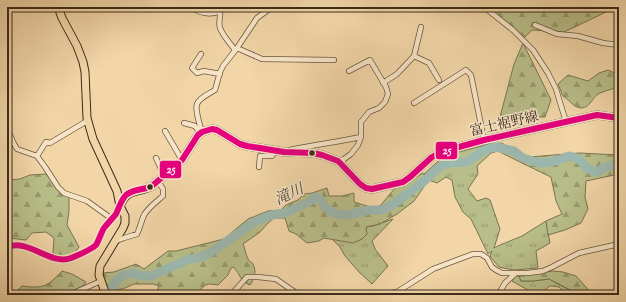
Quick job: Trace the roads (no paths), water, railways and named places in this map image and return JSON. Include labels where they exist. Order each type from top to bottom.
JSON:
[{"type":"main road","points":[[58,7],[83,62],[85,72],[87,121],[93,139],[117,191],[125,222],[100,266],[99,275],[103,288]]},
{"type":"main road","name":"富士裾野線","points":[[201,133],[212,129],[217,130],[240,144],[247,146],[275,151],[313,153],[322,155],[338,162],[360,184],[366,188],[372,189],[403,182],[410,178],[432,157],[441,152],[484,140],[597,115],[619,118]]},
{"type":"main road","points":[[120,206],[123,198],[130,192],[152,186],[182,160],[198,135],[201,133]]},
{"type":"street","points":[[192,7],[198,11],[207,13],[215,13],[225,7]]},
{"type":"street","points":[[201,133],[197,108],[198,103],[205,96],[215,90],[223,66],[257,18],[270,7]]},
{"type":"street","points":[[484,7],[513,30],[533,50],[548,73],[556,89],[566,122]]},
{"type":"street","points":[[220,11],[220,28],[236,49],[262,59],[334,60]]},
{"type":"street","points":[[535,25],[558,34],[578,36],[603,43],[619,45]]},
{"type":"street","points":[[383,83],[397,74],[414,56],[421,27]]},
{"type":"street","points":[[201,54],[192,68],[194,71],[197,73],[204,71],[220,74]]},
{"type":"street","points":[[414,56],[429,63],[439,80]]},
{"type":"street","points":[[338,162],[351,154],[358,145],[361,137],[361,122],[369,112],[379,108],[385,102],[388,94],[370,60],[349,71]]},
{"type":"street","points":[[414,103],[466,70],[471,75],[484,140]]},
{"type":"street","points":[[37,156],[46,142],[50,143],[87,121]]},
{"type":"street","points":[[184,123],[195,126],[201,133]]},
{"type":"street","points":[[7,128],[17,149],[37,156],[58,187],[64,193],[87,202],[112,219]]},
{"type":"street","points":[[165,131],[182,160]]},
{"type":"street","points":[[284,152],[361,137]]},
{"type":"street","points":[[259,168],[260,156],[272,156],[275,151]]},
{"type":"street","points":[[156,158],[164,175]]},
{"type":"street","points":[[114,242],[137,234],[144,216],[150,207],[163,196],[163,189],[158,181]]},
{"type":"street","points":[[7,247],[15,245],[22,246],[60,259],[69,259],[96,245],[104,228],[120,206]]},
{"type":"street","points":[[380,295],[397,292],[433,269],[473,254],[482,254],[487,258],[492,267],[502,273],[528,273],[543,271],[579,253],[619,244]]},
{"type":"street","points":[[498,295],[505,283],[516,272]]},
{"type":"street","points":[[231,295],[247,277],[276,279],[296,294]]},
{"type":"street","points":[[69,295],[103,288]]},
{"type":"waterway","name":"滝川","points":[[101,295],[111,289],[116,281],[122,276],[133,273],[142,276],[151,276],[187,260],[202,257],[256,221],[272,215],[285,213],[309,202],[315,197],[319,198],[326,208],[341,215],[370,210],[382,210],[392,205],[422,183],[443,165],[449,163],[467,162],[483,151],[491,148],[496,147],[514,151],[523,158],[540,163],[552,162],[569,156],[579,159],[588,169],[597,172],[606,167],[619,163]]},
{"type":"waterway","name":"滝川","points":[[88,295],[97,295]]}]
